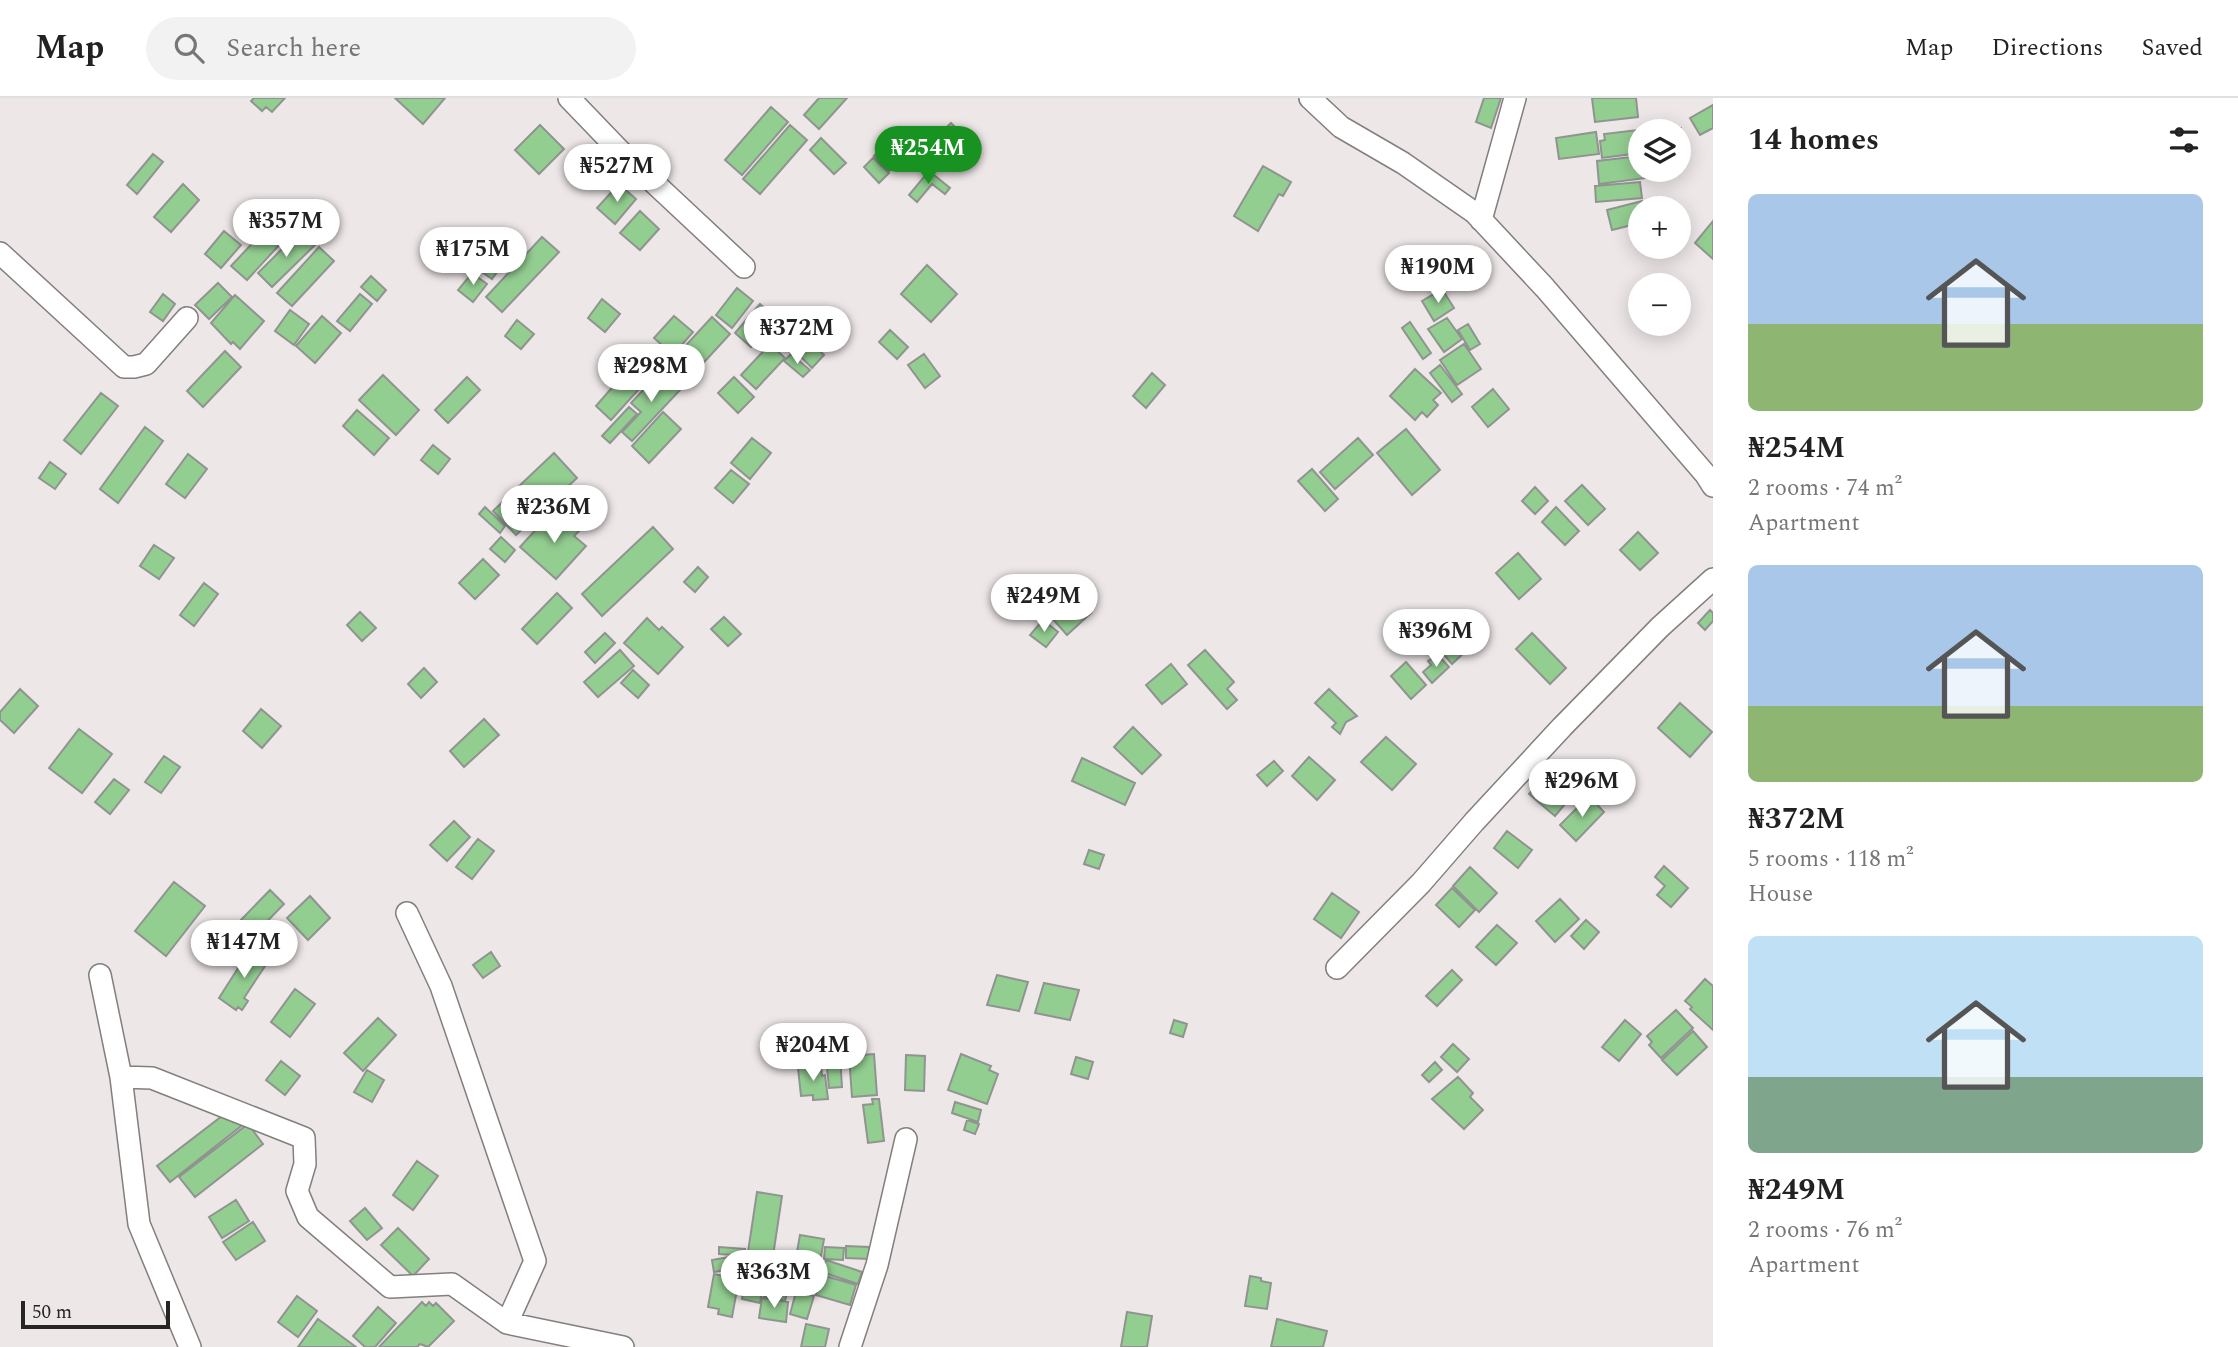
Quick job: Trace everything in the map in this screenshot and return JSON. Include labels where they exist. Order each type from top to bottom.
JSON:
[{"type":"street","points":[[569,98],[620,151],[744,267]]},
{"type":"street","points":[[1310,98],[1341,127],[1403,163],[1481,220],[1545,288],[1713,486]]},
{"type":"street","points":[[1481,220],[1514,98]]},
{"type":"street","points":[[0,253],[124,367],[146,364],[187,318]]},
{"type":"street","points":[[1337,968],[1421,883],[1562,727],[1660,627],[1713,579]]},
{"type":"street","points":[[407,913],[441,986],[535,1261],[507,1323]]},
{"type":"street","points":[[100,975],[121,1077],[139,1223],[190,1347]]},
{"type":"street","points":[[121,1077],[152,1078],[304,1138],[305,1164],[297,1191],[308,1217],[390,1287],[452,1284],[507,1323],[623,1347]]},
{"type":"street","points":[[850,1347],[877,1265],[906,1139]]},
{"type":"building","points":[[254,98],[285,98],[272,112],[266,107],[262,111],[251,101]]},
{"type":"building","points":[[395,98],[445,98],[423,124]]},
{"type":"building","points":[[819,98],[847,98],[819,129],[804,115]]},
{"type":"building","points":[[1484,98],[1501,98],[1491,128],[1476,122]]},
{"type":"building","points":[[1592,98],[1636,98],[1638,117],[1595,122]]},
{"type":"building","points":[[1713,105],[1713,128],[1700,135],[1690,118]]},
{"type":"building","points":[[771,107],[788,122],[742,175],[725,160]]},
{"type":"building","points":[[951,123],[961,133],[931,164],[921,153]]},
{"type":"building","points":[[540,125],[564,149],[539,174],[515,150]]},
{"type":"building","points":[[790,125],[807,140],[760,194],[743,179]]},
{"type":"building","points":[[1628,131],[1628,155],[1602,158],[1600,141],[1605,140],[1604,134]]},
{"type":"building","points":[[1596,132],[1599,154],[1559,159],[1556,138]]},
{"type":"building","points":[[894,134],[910,149],[889,171],[874,156]]},
{"type":"building","points":[[821,138],[846,163],[834,174],[810,150]]},
{"type":"building","points":[[153,154],[163,162],[137,194],[127,185]]},
{"type":"building","points":[[1628,157],[1628,180],[1599,184],[1597,161]]},
{"type":"building","points":[[873,158],[889,173],[879,183],[864,167]]},
{"type":"building","points":[[1263,166],[1291,182],[1283,196],[1279,194],[1258,231],[1234,216]]},
{"type":"building","points":[[929,171],[950,188],[945,194],[932,184],[917,202],[909,195]]},
{"type":"building","points":[[1640,182],[1642,196],[1596,202],[1595,186]]},
{"type":"building","points":[[183,184],[199,200],[171,232],[154,217]]},
{"type":"building","points":[[619,184],[636,199],[615,224],[597,208]]},
{"type":"building","points":[[1628,205],[1628,226],[1612,230],[1607,210]]},
{"type":"building","points":[[640,211],[659,229],[640,250],[620,233]]},
{"type":"building","points":[[278,216],[293,230],[247,280],[231,266]]},
{"type":"building","points":[[1713,221],[1713,259],[1695,243]]},
{"type":"building","points":[[224,231],[241,245],[221,268],[205,254]]},
{"type":"building","points":[[300,231],[315,245],[272,287],[258,273]]},
{"type":"building","points":[[542,237],[559,252],[502,312],[486,297]]},
{"type":"building","points":[[319,247],[334,261],[292,306],[277,293]]},
{"type":"building","points":[[482,250],[502,265],[492,279],[471,264]]},
{"type":"building","points":[[927,265],[957,294],[931,322],[901,294]]},
{"type":"building","points":[[472,273],[487,284],[473,302],[458,290]]},
{"type":"building","points":[[371,276],[386,290],[377,301],[361,287]]},
{"type":"building","points":[[218,283],[232,297],[209,319],[195,305]]},
{"type":"building","points":[[737,288],[753,301],[732,328],[716,315]]},
{"type":"building","points":[[1442,289],[1454,308],[1434,321],[1422,301]]},
{"type":"building","points":[[163,294],[175,304],[163,321],[150,312]]},
{"type":"building","points":[[360,294],[372,304],[350,331],[337,321]]},
{"type":"building","points":[[235,295],[264,321],[240,349],[233,342],[231,344],[211,323]]},
{"type":"building","points":[[602,299],[620,314],[605,332],[588,318]]},
{"type":"building","points":[[760,304],[777,318],[751,347],[735,333]]},
{"type":"building","points":[[290,310],[309,324],[294,345],[275,331]]},
{"type":"building","points":[[322,316],[341,333],[315,363],[296,346]]},
{"type":"building","points":[[674,316],[693,332],[673,355],[654,338]]},
{"type":"building","points":[[712,317],[730,334],[695,372],[677,355]]},
{"type":"building","points":[[1447,318],[1462,339],[1444,352],[1428,329]]},
{"type":"building","points":[[517,320],[534,334],[521,349],[505,336]]},
{"type":"building","points":[[1410,322],[1431,353],[1423,359],[1402,328]]},
{"type":"building","points":[[1468,324],[1480,344],[1470,350],[1458,330]]},
{"type":"building","points":[[890,330],[908,347],[897,359],[879,342]]},
{"type":"building","points":[[805,336],[824,355],[812,368],[793,349]]},
{"type":"building","points":[[770,344],[785,358],[756,389],[741,375]]},
{"type":"building","points":[[1464,344],[1481,369],[1457,385],[1440,360]]},
{"type":"building","points":[[225,351],[241,367],[203,407],[187,391]]},
{"type":"building","points":[[791,354],[810,370],[803,377],[784,361]]},
{"type":"building","points":[[924,354],[940,376],[925,388],[908,365]]},
{"type":"building","points":[[1440,365],[1462,394],[1452,402],[1430,373]]},
{"type":"building","points":[[1415,369],[1441,393],[1433,400],[1438,405],[1427,417],[1422,412],[1415,420],[1390,396]]},
{"type":"building","points":[[661,371],[680,390],[632,441],[622,432],[641,412],[631,403]]},
{"type":"building","points":[[1152,373],[1165,385],[1146,408],[1133,396]]},
{"type":"building","points":[[383,375],[419,410],[396,435],[359,400]]},
{"type":"building","points":[[623,375],[639,389],[611,420],[596,406]]},
{"type":"building","points":[[467,377],[480,390],[448,423],[435,410]]},
{"type":"building","points":[[734,377],[754,397],[738,413],[718,393]]},
{"type":"building","points":[[1493,389],[1509,409],[1488,427],[1472,407]]},
{"type":"building","points":[[101,393],[118,406],[81,454],[64,440]]},
{"type":"building","points":[[629,407],[637,414],[610,443],[602,436]]},
{"type":"building","points":[[357,410],[389,438],[374,455],[343,426]]},
{"type":"building","points":[[663,412],[681,429],[649,463],[632,446]]},
{"type":"building","points":[[145,427],[163,441],[118,503],[100,489]]},
{"type":"building","points":[[1406,429],[1440,470],[1412,495],[1377,453]]},
{"type":"building","points":[[752,438],[771,453],[750,479],[731,463]]},
{"type":"building","points":[[1358,438],[1373,455],[1335,489],[1320,472]]},
{"type":"building","points":[[433,445],[450,459],[438,474],[421,460]]},
{"type":"building","points":[[554,453],[577,478],[516,535],[493,511]]},
{"type":"building","points":[[188,454],[207,469],[185,498],[166,484]]},
{"type":"building","points":[[50,462],[66,474],[55,489],[39,478]]},
{"type":"building","points":[[1312,469],[1338,499],[1325,511],[1298,481]]},
{"type":"building","points":[[731,470],[749,484],[733,503],[715,488]]},
{"type":"building","points":[[1582,485],[1605,509],[1588,525],[1565,501]]},
{"type":"building","points":[[1535,487],[1548,501],[1535,514],[1522,501]]},
{"type":"building","points":[[485,507],[505,526],[500,533],[479,514]]},
{"type":"building","points":[[1556,507],[1579,531],[1565,545],[1542,522]]},
{"type":"building","points":[[550,514],[562,524],[567,518],[580,530],[574,536],[586,546],[556,579],[520,547]]},
{"type":"building","points":[[653,527],[673,549],[602,616],[582,594]]},
{"type":"building","points":[[1638,532],[1658,553],[1640,570],[1620,550]]},
{"type":"building","points":[[501,537],[515,550],[505,562],[490,549]]},
{"type":"building","points":[[154,545],[174,558],[159,579],[140,566]]},
{"type":"building","points":[[1518,553],[1541,579],[1519,599],[1496,573]]},
{"type":"building","points":[[483,559],[499,575],[475,599],[459,583]]},
{"type":"building","points":[[698,567],[708,577],[695,592],[684,582]]},
{"type":"building","points":[[204,583],[218,594],[194,626],[180,615]]},
{"type":"building","points":[[1069,587],[1091,613],[1067,635],[1044,609]]},
{"type":"building","points":[[557,593],[572,608],[537,644],[522,629]]},
{"type":"building","points":[[1710,610],[1713,613],[1713,621],[1705,630],[1698,623]]},
{"type":"building","points":[[360,612],[376,628],[362,641],[347,625]]},
{"type":"building","points":[[724,617],[741,634],[728,646],[711,629]]},
{"type":"building","points":[[647,618],[659,630],[662,627],[683,647],[658,674],[624,643]]},
{"type":"building","points":[[1441,618],[1468,649],[1452,664],[1425,633]]},
{"type":"building","points":[[1043,620],[1058,632],[1046,647],[1030,635]]},
{"type":"building","points":[[1409,624],[1420,637],[1403,653],[1391,640]]},
{"type":"building","points":[[605,633],[615,643],[595,663],[585,652]]},
{"type":"building","points":[[1532,633],[1566,668],[1550,684],[1516,649]]},
{"type":"building","points":[[620,650],[634,666],[598,697],[584,682]]},
{"type":"building","points":[[1205,650],[1234,682],[1227,689],[1237,700],[1227,709],[1188,665]]},
{"type":"building","points":[[1438,655],[1449,667],[1432,683],[1423,672],[1431,665],[1428,661]]},
{"type":"building","points":[[1406,662],[1426,685],[1411,699],[1391,676]]},
{"type":"building","points":[[1171,664],[1187,684],[1162,704],[1146,685]]},
{"type":"building","points":[[424,668],[437,682],[421,698],[408,684]]},
{"type":"building","points":[[633,670],[649,685],[638,698],[621,683]]},
{"type":"building","points":[[20,689],[38,706],[14,733],[0,720],[0,712]]},
{"type":"building","points":[[1329,689],[1357,716],[1346,722],[1340,734],[1332,727],[1336,723],[1315,703]]},
{"type":"building","points":[[1680,703],[1712,732],[1690,757],[1658,728]]},
{"type":"building","points":[[261,709],[281,726],[262,748],[243,731]]},
{"type":"building","points":[[484,719],[499,735],[464,767],[450,751]]},
{"type":"building","points":[[1133,727],[1161,755],[1142,774],[1114,747]]},
{"type":"building","points":[[79,729],[112,754],[82,793],[49,768]]},
{"type":"building","points":[[1386,737],[1416,764],[1392,790],[1361,762]]},
{"type":"building","points":[[164,756],[180,767],[161,793],[145,782]]},
{"type":"building","points":[[1309,757],[1335,780],[1317,800],[1292,776]]},
{"type":"building","points":[[1082,758],[1135,783],[1125,805],[1072,781]]},
{"type":"building","points":[[1274,761],[1283,771],[1267,786],[1257,775]]},
{"type":"building","points":[[1555,764],[1580,786],[1555,816],[1529,794]]},
{"type":"building","points":[[114,779],[129,790],[110,814],[95,802]]},
{"type":"building","points":[[1589,796],[1604,812],[1576,841],[1560,825]]},
{"type":"building","points":[[454,821],[470,837],[447,861],[430,845]]},
{"type":"building","points":[[1507,831],[1532,850],[1518,868],[1494,848]]},
{"type":"building","points":[[478,839],[494,851],[472,879],[456,867]]},
{"type":"building","points":[[1089,850],[1104,855],[1099,869],[1084,864]]},
{"type":"building","points":[[1664,866],[1688,888],[1671,907],[1657,895],[1665,886],[1655,877]]},
{"type":"building","points":[[1470,867],[1497,893],[1479,912],[1453,886]]},
{"type":"building","points":[[174,882],[205,906],[166,956],[135,931]]},
{"type":"building","points":[[1452,888],[1475,910],[1459,927],[1436,905]]},
{"type":"building","points":[[270,890],[284,904],[252,937],[238,923]]},
{"type":"building","points":[[1332,893],[1359,912],[1341,938],[1314,919]]},
{"type":"building","points":[[310,896],[330,918],[308,940],[287,918]]},
{"type":"building","points":[[1560,899],[1579,919],[1555,942],[1536,921]]},
{"type":"building","points":[[1586,920],[1599,932],[1584,949],[1571,936]]},
{"type":"building","points":[[1497,925],[1517,943],[1496,965],[1476,947]]},
{"type":"building","points":[[251,948],[269,960],[244,998],[248,1001],[242,1010],[238,1007],[236,1010],[219,998]]},
{"type":"building","points":[[491,952],[500,966],[483,978],[473,965]]},
{"type":"building","points":[[1452,970],[1462,980],[1437,1006],[1426,996]]},
{"type":"building","points":[[997,975],[1028,982],[1019,1011],[987,1005]]},
{"type":"building","points":[[1705,979],[1713,986],[1713,1030],[1685,1001]]},
{"type":"building","points":[[1044,983],[1079,990],[1070,1020],[1035,1013]]},
{"type":"building","points":[[295,989],[315,1004],[290,1037],[271,1022]]},
{"type":"building","points":[[1676,1010],[1693,1028],[1661,1058],[1649,1045],[1652,1042],[1647,1036]]},
{"type":"building","points":[[378,1018],[396,1035],[363,1071],[344,1053]]},
{"type":"building","points":[[1174,1020],[1187,1024],[1183,1037],[1170,1033]]},
{"type":"building","points":[[1625,1020],[1641,1034],[1619,1061],[1602,1047]]},
{"type":"building","points":[[1693,1031],[1707,1047],[1677,1075],[1662,1060]]},
{"type":"building","points":[[1453,1044],[1469,1059],[1457,1072],[1441,1057]]},
{"type":"building","points":[[874,1054],[877,1095],[852,1097],[849,1056]]},
{"type":"building","points":[[961,1054],[991,1066],[989,1070],[998,1074],[987,1104],[948,1090]]},
{"type":"building","points":[[906,1055],[925,1056],[924,1091],[905,1090]]},
{"type":"building","points":[[840,1056],[842,1087],[829,1088],[826,1057]]},
{"type":"building","points":[[1076,1057],[1093,1062],[1088,1079],[1071,1074]]},
{"type":"building","points":[[281,1061],[300,1076],[285,1095],[266,1080]]},
{"type":"building","points":[[1435,1062],[1442,1070],[1429,1082],[1422,1075]]},
{"type":"building","points":[[821,1065],[828,1099],[813,1100],[813,1095],[801,1096],[798,1068]]},
{"type":"building","points":[[367,1070],[384,1080],[372,1102],[354,1092]]},
{"type":"building","points":[[1458,1077],[1473,1093],[1470,1097],[1483,1110],[1464,1129],[1432,1099]]},
{"type":"building","points":[[872,1099],[879,1099],[884,1141],[868,1143],[863,1105],[873,1104]]},
{"type":"building","points":[[955,1102],[981,1110],[978,1122],[952,1113]]},
{"type":"building","points":[[226,1113],[233,1122],[240,1116],[245,1123],[170,1182],[157,1166]]},
{"type":"building","points":[[967,1120],[979,1124],[975,1134],[964,1130]]},
{"type":"building","points":[[248,1124],[263,1144],[195,1197],[179,1177]]},
{"type":"building","points":[[417,1161],[438,1176],[413,1210],[393,1195]]},
{"type":"building","points":[[757,1192],[782,1196],[773,1256],[748,1252]]},
{"type":"building","points":[[236,1200],[249,1221],[222,1238],[209,1217]]},
{"type":"building","points":[[365,1208],[382,1228],[367,1240],[350,1221]]},
{"type":"building","points":[[253,1222],[265,1241],[236,1260],[223,1242]]},
{"type":"building","points":[[398,1228],[429,1259],[413,1276],[381,1245]]},
{"type":"building","points":[[800,1235],[824,1239],[819,1268],[795,1263]]},
{"type":"building","points":[[846,1246],[869,1247],[869,1259],[846,1258]]},
{"type":"building","points":[[719,1247],[745,1249],[743,1273],[732,1272],[733,1255],[719,1254]]},
{"type":"building","points":[[825,1247],[844,1248],[843,1260],[824,1259]]},
{"type":"building","points":[[729,1257],[731,1269],[714,1272],[712,1260]]},
{"type":"building","points":[[826,1260],[862,1272],[858,1284],[822,1272]]},
{"type":"building","points":[[747,1270],[765,1273],[760,1303],[742,1299]]},
{"type":"building","points":[[794,1271],[815,1276],[812,1292],[790,1286]]},
{"type":"building","points":[[714,1274],[728,1277],[728,1282],[738,1284],[732,1317],[718,1314],[719,1309],[708,1307]]},
{"type":"building","points":[[822,1275],[856,1285],[850,1305],[816,1295]]},
{"type":"building","points":[[1250,1276],[1271,1283],[1267,1309],[1245,1306]]},
{"type":"building","points":[[768,1278],[789,1283],[785,1301],[764,1296]]},
{"type":"building","points":[[796,1292],[814,1296],[807,1319],[790,1314]]},
{"type":"building","points":[[297,1296],[317,1311],[298,1337],[278,1322]]},
{"type":"building","points":[[762,1298],[788,1302],[786,1322],[759,1318]]},
{"type":"building","points":[[422,1302],[426,1306],[429,1302],[433,1306],[436,1303],[454,1321],[428,1347],[420,1344],[417,1347],[379,1347]]},
{"type":"building","points":[[378,1307],[396,1323],[375,1347],[365,1347],[353,1336]]},
{"type":"building","points":[[1127,1312],[1152,1316],[1147,1347],[1121,1347]]},
{"type":"building","points":[[318,1319],[356,1347],[298,1347]]},
{"type":"building","points":[[1277,1319],[1327,1331],[1323,1347],[1271,1347]]},
{"type":"building","points":[[806,1324],[829,1329],[825,1347],[801,1347]]}]
